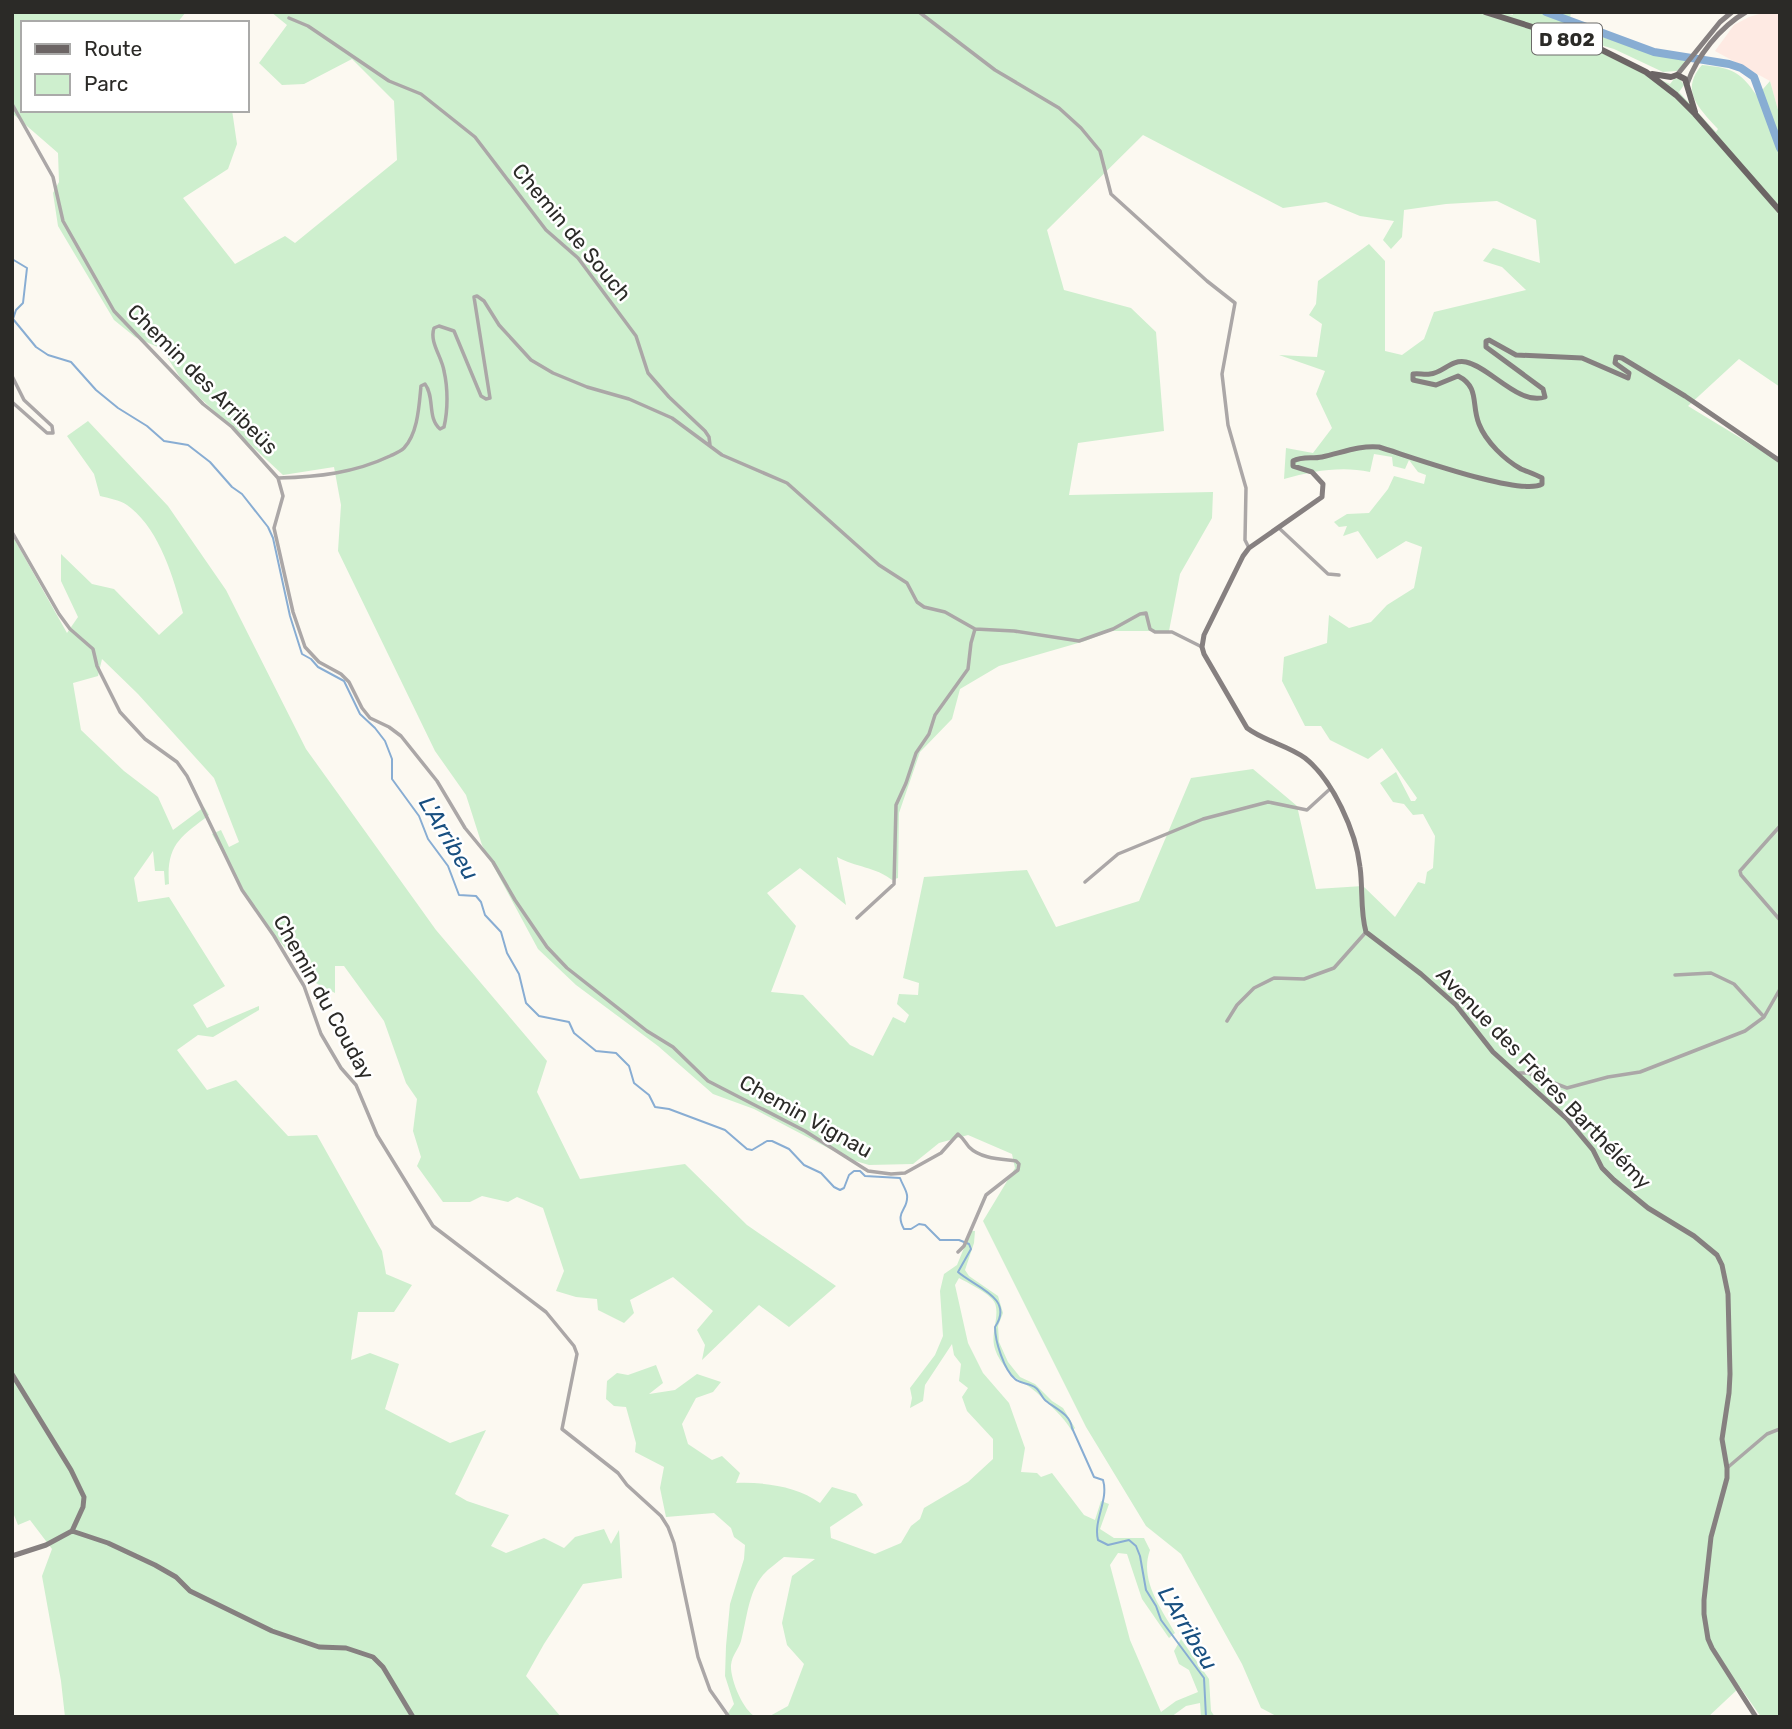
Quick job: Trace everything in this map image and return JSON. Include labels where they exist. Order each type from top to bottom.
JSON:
[{"type":"main road","name":"D 802","points":[[1485,12],[1596,47],[1646,72],[1668,89]]},
{"type":"main road","name":"D 802","points":[[1646,72],[1674,76]]},
{"type":"main road","points":[[1695,114],[1685,79],[1674,76],[1667,84],[1668,89],[1695,114],[1780,211]]},
{"type":"main road","points":[[1676,95],[1687,86]]},
{"type":"street","points":[[919,12],[995,70],[1059,107],[1100,151],[1111,194],[1235,303],[1222,374],[1228,425],[1246,488],[1245,540],[1250,548]]},
{"type":"street","points":[[1700,54],[1720,22],[1732,12]]},
{"type":"street","points":[[1674,76],[1692,64],[1724,28],[1746,12]]},
{"type":"street","name":"Chemin de Souch","points":[[289,18],[308,26],[389,81],[421,94],[475,136],[546,230],[578,258],[636,336],[648,373],[705,431],[710,445],[722,455],[787,483],[879,565],[907,583],[917,602],[924,607],[945,612],[975,629]]},
{"type":"street","points":[[1687,86],[1692,64]]},
{"type":"street","name":"Chemin des Arribeüs","points":[[12,104],[53,177],[63,221],[114,311],[203,404],[232,427],[278,478],[283,496],[275,520],[275,537],[293,612],[305,647],[319,662],[341,674],[349,682],[370,718],[401,736],[437,781],[465,828],[493,862],[515,901],[547,947],[567,968]]},
{"type":"street","points":[[278,478],[319,477],[344,472],[382,460],[403,449],[412,435],[421,386],[425,384],[431,395],[433,422],[440,429],[443,427],[446,382],[432,334],[434,328],[439,326],[454,331],[481,396],[486,400],[490,398],[481,331],[474,303],[474,297],[477,296],[531,360],[586,387],[629,400],[672,418],[710,445]]},
{"type":"street","points":[[1227,1021],[1237,1005],[1254,988],[1274,978],[1304,979],[1334,968],[1366,932],[1360,864],[1342,806],[1331,788],[1304,758],[1247,728],[1208,663],[1202,647],[1203,635],[1243,556],[1250,548],[1322,497],[1323,484],[1317,476],[1296,468],[1293,461],[1297,458],[1319,458],[1369,446],[1510,485],[1535,488],[1542,484],[1542,478],[1510,461],[1489,440],[1479,425],[1474,390],[1470,384],[1458,376],[1436,385],[1413,380],[1413,374],[1430,374],[1449,364],[1467,362],[1485,369],[1505,386],[1519,393],[1537,399],[1545,397],[1543,389],[1486,347],[1486,341],[1489,340],[1516,355],[1573,356],[1628,378],[1629,373],[1615,363],[1616,357],[1622,358],[1685,396],[1780,461]]},
{"type":"street","points":[[12,376],[24,400],[52,426],[52,433],[47,433],[12,402]]},
{"type":"street","points":[[1280,529],[1328,574],[1339,575]]},
{"type":"street","name":"Chemin du Couday","points":[[12,532],[59,614],[70,629],[93,649],[97,666],[120,712],[145,739],[177,762],[187,776],[242,890],[304,986],[321,1034],[341,1068],[356,1085],[377,1135],[433,1226],[546,1312],[574,1346],[577,1354],[562,1429],[618,1473],[627,1485],[661,1516],[668,1527],[674,1543],[698,1657],[710,1690],[729,1717]]},
{"type":"street","points":[[856,918],[894,884],[895,805],[916,753],[929,734],[935,715],[968,668],[975,629],[1014,631],[1079,641],[1104,633],[1146,613],[1150,629],[1155,632],[1172,632],[1202,647]]},
{"type":"street","points":[[1085,882],[1118,853],[1203,819],[1268,802],[1307,810],[1331,788]]},
{"type":"street","points":[[1780,826],[1740,871],[1780,920]]},
{"type":"street","name":"Avenue des Frères Barthélémy","points":[[1366,932],[1422,974],[1456,1005],[1493,1052],[1567,1119],[1593,1150],[1602,1168],[1614,1180],[1648,1208],[1694,1236],[1717,1255],[1722,1265],[1729,1306],[1729,1393],[1722,1439],[1727,1468],[1725,1487],[1711,1537],[1704,1614],[1712,1648],[1756,1717]]},
{"type":"street","name":"Chemin Vignau","points":[[567,968],[647,1031],[673,1046],[708,1081],[805,1131],[868,1171],[905,1173],[941,1153],[958,1134],[970,1148],[980,1154],[1016,1161],[1019,1164],[1018,1170],[986,1195],[964,1246],[958,1252]]},
{"type":"street","points":[[1675,975],[1711,972],[1734,984],[1764,1017]]},
{"type":"street","points":[[1516,1074],[1528,1073],[1567,1088],[1640,1072],[1745,1031],[1764,1017],[1780,989]]},
{"type":"street","points":[[12,1374],[71,1470],[84,1497],[83,1507],[72,1531],[46,1545],[12,1556]]},
{"type":"street","points":[[1727,1468],[1766,1434],[1780,1429]]},
{"type":"street","points":[[72,1531],[108,1543],[155,1564],[176,1577],[190,1591],[272,1631],[319,1647],[346,1648],[373,1657],[383,1667],[413,1717]]},
{"type":"shaded area","points":[[1766,12],[1780,12],[1780,117],[1770,81],[1715,51],[1734,25]]},
{"type":"green space","points":[[12,12],[186,12],[179,21],[21,21],[21,112],[232,112],[237,144],[228,169],[183,198],[235,264],[285,236],[295,243],[397,160],[394,101],[352,59],[304,84],[282,85],[259,63],[287,25],[271,12],[1500,12],[1513,15],[1512,12],[1571,12],[1569,26],[1651,53],[1687,60],[1677,71],[1663,72],[1614,49],[1567,35],[1670,84],[1674,79],[1680,79],[1684,85],[1679,92],[1716,132],[1718,129],[1699,107],[1692,91],[1695,74],[1702,65],[1734,72],[1757,96],[1770,81],[1780,117],[1780,387],[1739,359],[1688,406],[1780,462],[1780,1717],[1761,1717],[1740,1687],[1708,1717],[1278,1717],[1261,1708],[1242,1664],[1181,1554],[1146,1526],[1086,1427],[983,1221],[1015,1168],[1012,1154],[968,1135],[939,1143],[913,1164],[869,1165],[849,1159],[754,1109],[713,1094],[658,1046],[576,985],[538,949],[482,845],[466,795],[435,751],[338,551],[341,505],[334,467],[283,475],[183,382],[162,349],[135,337],[114,320],[58,226],[53,193],[59,182],[58,153],[12,113]],"holes":[[[1143,135],[1283,208],[1326,202],[1360,216],[1394,221],[1383,240],[1391,249],[1402,237],[1404,210],[1497,201],[1536,220],[1540,263],[1493,248],[1483,261],[1502,267],[1526,290],[1434,312],[1424,339],[1402,355],[1385,351],[1385,261],[1369,244],[1318,281],[1316,304],[1309,315],[1322,324],[1317,357],[1279,355],[1325,371],[1316,394],[1332,428],[1313,453],[1286,448],[1284,479],[1327,470],[1370,472],[1374,454],[1392,457],[1393,466],[1405,469],[1409,460],[1418,472],[1426,475],[1424,484],[1394,476],[1388,489],[1369,513],[1347,514],[1334,522],[1339,527],[1347,526],[1343,536],[1358,531],[1377,559],[1406,541],[1422,547],[1414,588],[1387,605],[1371,622],[1349,628],[1329,615],[1327,643],[1284,657],[1282,681],[1305,726],[1321,726],[1330,740],[1368,759],[1382,748],[1417,798],[1411,801],[1396,772],[1380,783],[1393,802],[1404,804],[1413,815],[1423,814],[1435,836],[1433,868],[1427,872],[1425,884],[1418,882],[1395,917],[1363,886],[1316,889],[1297,806],[1253,769],[1191,778],[1139,901],[1056,927],[1027,870],[924,877],[903,978],[919,983],[918,995],[899,994],[897,1004],[909,1015],[905,1023],[893,1017],[873,1056],[850,1045],[803,995],[771,992],[796,926],[767,893],[800,868],[846,905],[837,857],[879,872],[892,880],[898,878],[899,813],[920,752],[952,719],[960,689],[999,666],[1111,631],[1169,631],[1180,574],[1212,518],[1213,492],[1069,495],[1078,443],[1164,431],[1156,332],[1131,308],[1064,290],[1047,230]]]},
{"type":"green space","points":[[88,421],[168,506],[226,590],[306,749],[436,930],[547,1061],[537,1092],[580,1179],[685,1164],[747,1225],[836,1286],[789,1327],[759,1305],[702,1360],[705,1345],[697,1330],[713,1311],[673,1277],[630,1300],[634,1313],[624,1323],[598,1310],[597,1299],[556,1291],[564,1271],[543,1208],[517,1197],[508,1202],[482,1196],[470,1202],[443,1202],[417,1166],[421,1157],[413,1131],[417,1099],[406,1083],[384,1021],[344,966],[335,966],[335,993],[312,981],[272,932],[247,896],[212,834],[221,830],[229,847],[239,842],[214,778],[138,694],[102,659],[98,676],[73,683],[81,730],[124,771],[158,797],[173,830],[204,807],[209,815],[177,843],[170,859],[169,884],[165,885],[164,871],[155,871],[153,851],[134,878],[138,902],[169,897],[225,986],[193,1005],[207,1028],[259,1006],[259,1010],[213,1037],[198,1035],[177,1050],[207,1090],[236,1080],[288,1136],[317,1135],[382,1251],[386,1274],[412,1285],[394,1312],[358,1312],[351,1360],[370,1353],[399,1364],[385,1409],[450,1443],[486,1430],[455,1494],[467,1501],[509,1515],[491,1546],[506,1553],[544,1538],[564,1548],[575,1537],[604,1529],[611,1544],[619,1530],[622,1578],[583,1584],[526,1676],[561,1717],[65,1717],[42,1576],[52,1549],[30,1520],[18,1525],[12,1510],[12,535],[67,633],[78,617],[61,581],[61,554],[92,584],[114,589],[159,635],[183,613],[163,554],[148,526],[127,505],[100,496],[94,474],[67,436]]},
{"type":"green space","points":[[971,1231],[975,1231],[974,1243],[965,1270],[969,1276],[998,1296],[1003,1313],[998,1326],[999,1342],[1008,1362],[1020,1377],[1035,1384],[1063,1408],[1075,1428],[1072,1431],[1051,1406],[1006,1369],[994,1345],[994,1302],[984,1292],[959,1278],[955,1285],[968,1343],[983,1373],[1009,1403],[1025,1448],[1021,1472],[1037,1473],[1041,1477],[1052,1473],[1084,1515],[1095,1520],[1101,1501],[1109,1504],[1100,1529],[1114,1538],[1144,1538],[1150,1550],[1147,1561],[1149,1583],[1175,1633],[1169,1638],[1142,1599],[1127,1554],[1118,1553],[1110,1565],[1130,1640],[1161,1712],[1176,1701],[1198,1692],[1189,1670],[1179,1664],[1174,1651],[1181,1639],[1209,1679],[1211,1711],[1215,1717],[1201,1717],[1200,1703],[1186,1706],[1171,1717],[768,1717],[788,1706],[804,1664],[787,1645],[782,1623],[792,1576],[815,1559],[784,1557],[763,1575],[754,1590],[741,1641],[732,1661],[731,1671],[738,1694],[746,1708],[756,1717],[726,1716],[734,1704],[725,1676],[730,1604],[744,1559],[745,1545],[734,1537],[731,1528],[714,1513],[666,1517],[660,1488],[664,1467],[635,1452],[636,1443],[626,1407],[614,1406],[606,1399],[607,1381],[617,1373],[628,1375],[656,1365],[663,1383],[649,1394],[675,1390],[697,1374],[721,1382],[713,1392],[696,1398],[682,1424],[688,1444],[712,1460],[722,1456],[740,1473],[736,1483],[780,1486],[820,1503],[832,1487],[856,1494],[863,1505],[830,1527],[831,1538],[875,1554],[901,1543],[911,1526],[920,1519],[924,1508],[968,1482],[993,1459],[993,1439],[967,1411],[962,1397],[968,1388],[959,1381],[961,1364],[954,1355],[952,1344],[925,1385],[923,1401],[910,1408],[910,1388],[935,1355],[943,1336],[940,1291],[944,1274],[957,1265]]},
{"type":"waterway","points":[[1546,12],[1654,52],[1741,68],[1754,77],[1780,148]]},
{"type":"waterway","name":"L'Arribeu","points":[[12,259],[27,268],[23,303],[16,310],[13,319],[36,347],[48,355],[71,362],[96,390],[164,441],[188,445],[210,462],[232,487],[242,494],[268,527],[302,654],[318,667],[344,681],[360,714],[385,741],[392,759],[392,779],[419,816],[428,839],[448,866],[459,895],[476,896],[485,915],[501,932],[507,953],[519,974],[526,1003],[539,1016],[569,1022],[574,1033],[596,1051],[616,1053],[629,1066],[634,1083],[649,1095],[655,1107],[669,1109],[725,1130],[747,1149],[752,1150],[772,1141],[789,1149],[804,1165],[821,1173],[840,1190],[854,1171],[860,1171],[865,1176],[900,1178],[907,1195],[901,1214],[904,1229],[911,1229],[919,1224],[925,1225],[940,1240],[959,1240],[969,1244],[971,1249],[958,1272],[997,1301],[1000,1308],[1000,1317],[995,1327],[997,1340],[1011,1375],[1017,1381],[1036,1388],[1045,1400],[1066,1415],[1094,1477],[1103,1480],[1104,1495],[1098,1540],[1108,1545],[1129,1540],[1136,1546],[1146,1590],[1161,1620],[1204,1678],[1206,1717]]}]
